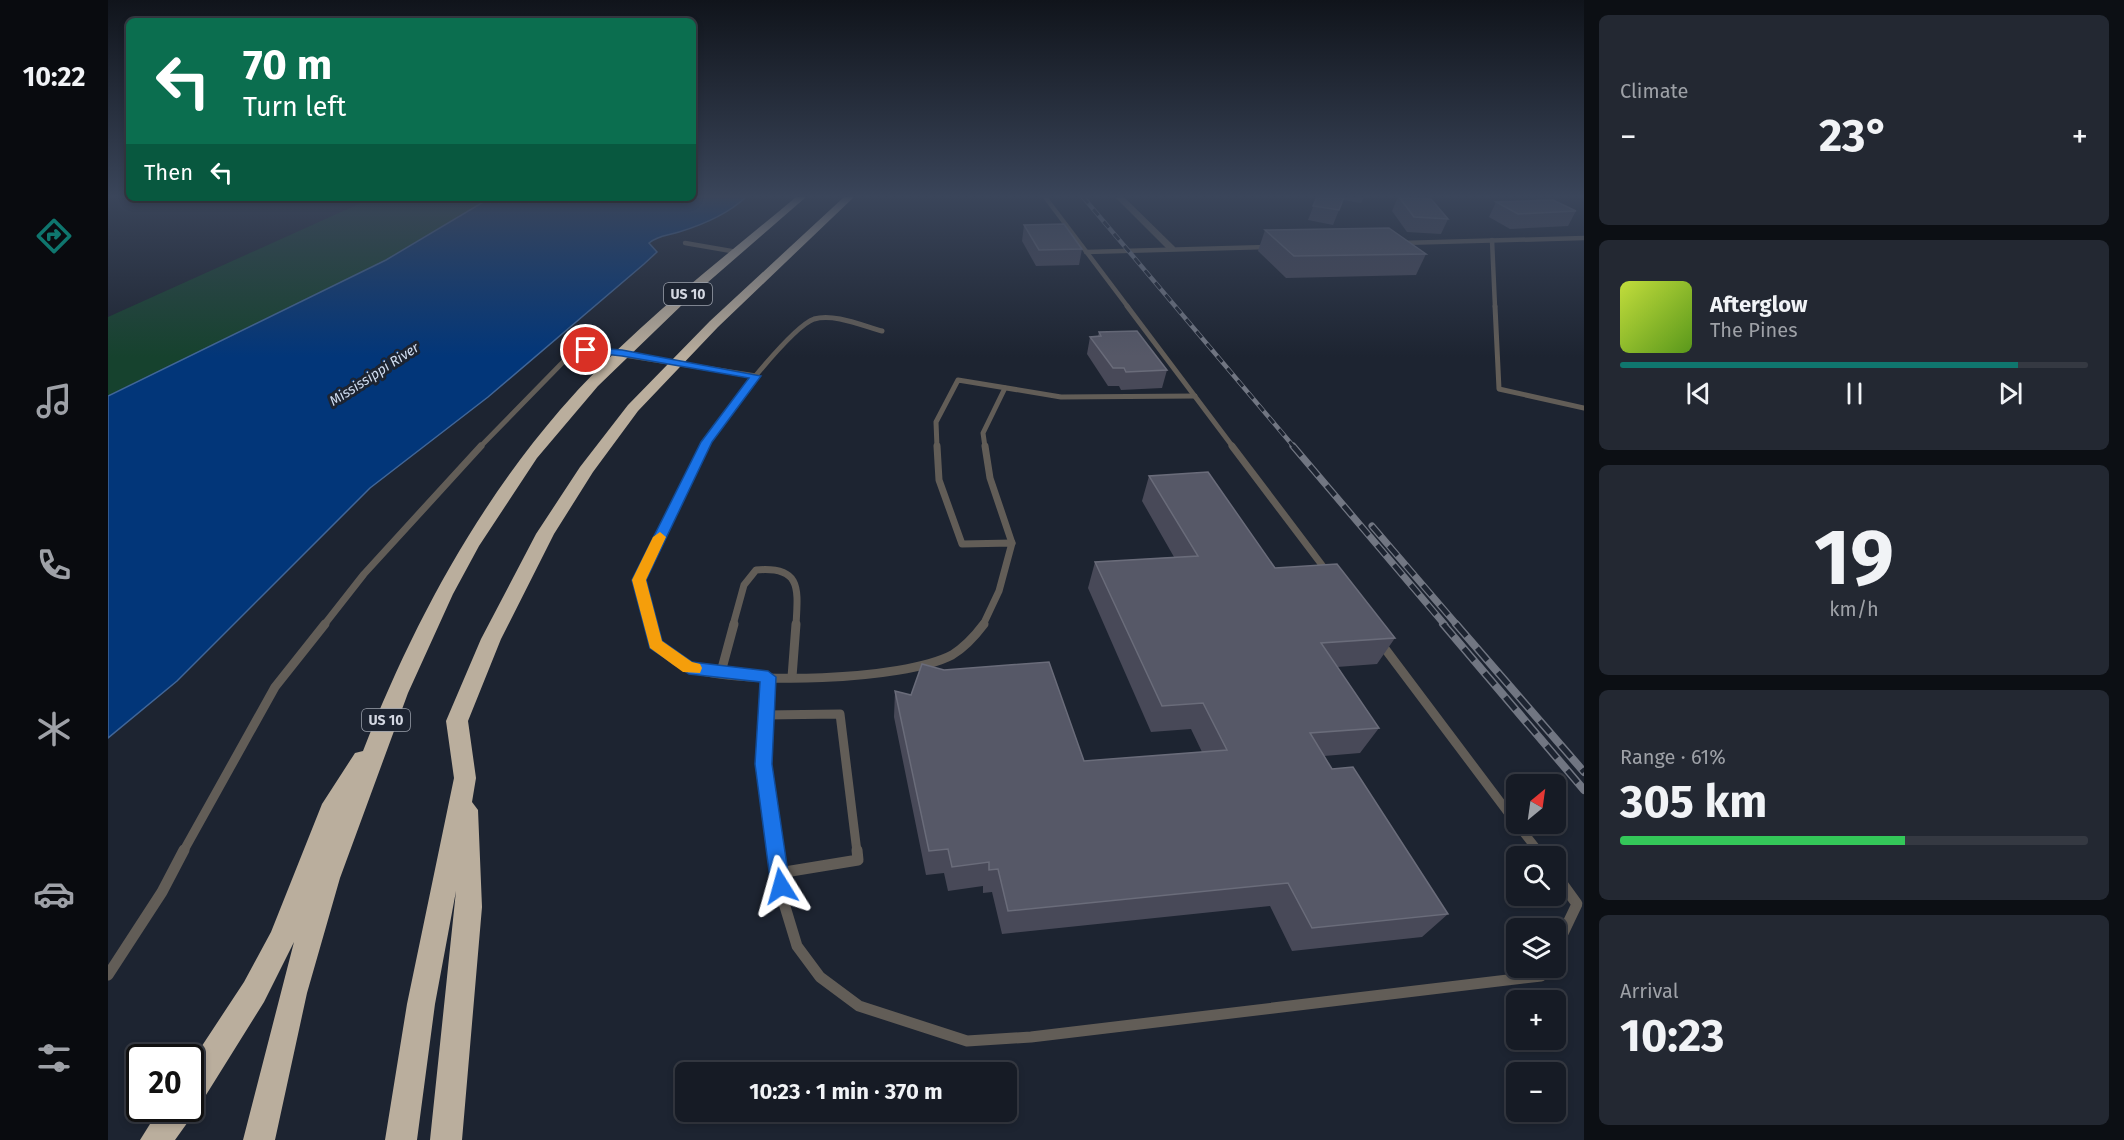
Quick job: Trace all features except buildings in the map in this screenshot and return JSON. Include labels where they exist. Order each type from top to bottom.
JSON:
[{"type":"highway","name":"US 10","points":[[401,1140],[421,1004],[465,778],[457,721],[491,639],[545,534],[604,444],[676,362],[794,250]]},
{"type":"highway","name":"US 10","points":[[259,1140],[279,1048],[318,908],[382,730],[419,643],[447,588],[498,502],[546,436],[622,353],[737,252]]},
{"type":"highway","points":[[204,1070],[254,992],[281,940],[330,811],[382,730]]},
{"type":"highway","points":[[446,1140],[469,907],[465,778]]},
{"type":"highway","points":[[156,1140],[169,1122]]},
{"type":"lane","points":[[727,250],[737,252]]},
{"type":"lane","points":[[1086,252],[1138,250]]},
{"type":"lane","points":[[1492,250],[1499,390],[1584,408]]},
{"type":"lane","points":[[1086,252],[1330,576]]},
{"type":"lane","points":[[882,331],[830,318],[815,319],[800,327],[756,376],[706,442],[639,580],[655,644],[689,668],[768,677],[792,677],[912,668],[952,655],[982,629],[1000,596],[1012,543],[990,478],[982,433],[1005,388]]},
{"type":"lane","points":[[108,975],[162,892],[218,786],[275,687],[364,574],[509,415],[566,359],[586,350],[622,353],[756,376]]},
{"type":"lane","points":[[1012,543],[962,544],[939,480],[936,422],[958,380],[1061,397],[1195,396]]},
{"type":"lane","points":[[721,672],[744,585],[756,570],[772,568],[784,571],[795,578],[798,589],[792,677]]},
{"type":"lane","points":[[1373,633],[1506,808]]},
{"type":"lane","points":[[768,677],[764,764],[783,900],[797,946],[820,977],[859,1006],[967,1041],[1031,1036],[1525,978]]},
{"type":"lane","points":[[766,715],[840,714],[858,860],[779,873]]},
{"type":"lane","points":[[1525,834],[1534,846]]},
{"type":"lane","points":[[1566,889],[1577,904],[1566,927]]},
{"type":"green space","points":[[256,250],[402,250],[108,396],[108,317]]},
{"type":"water","name":"Mississippi River","points":[[402,250],[657,252],[488,397],[370,488],[177,681],[108,738],[108,396]]},
{"type":"railway","points":[[1128,250],[1294,447]]},
{"type":"railway","points":[[1293,446],[1445,625]]},
{"type":"railway","points":[[1372,526],[1457,625]]},
{"type":"railway","points":[[1443,624],[1584,790]]},
{"type":"railway","points":[[1456,624],[1584,772]]},
{"type":"slow traffic","points":[[660,537],[639,580],[655,644],[689,668],[694,668]]},
{"type":"route","points":[[586,350],[622,353],[756,376],[706,442],[639,580],[655,644],[689,668],[768,677],[764,764],[781,886]]}]
